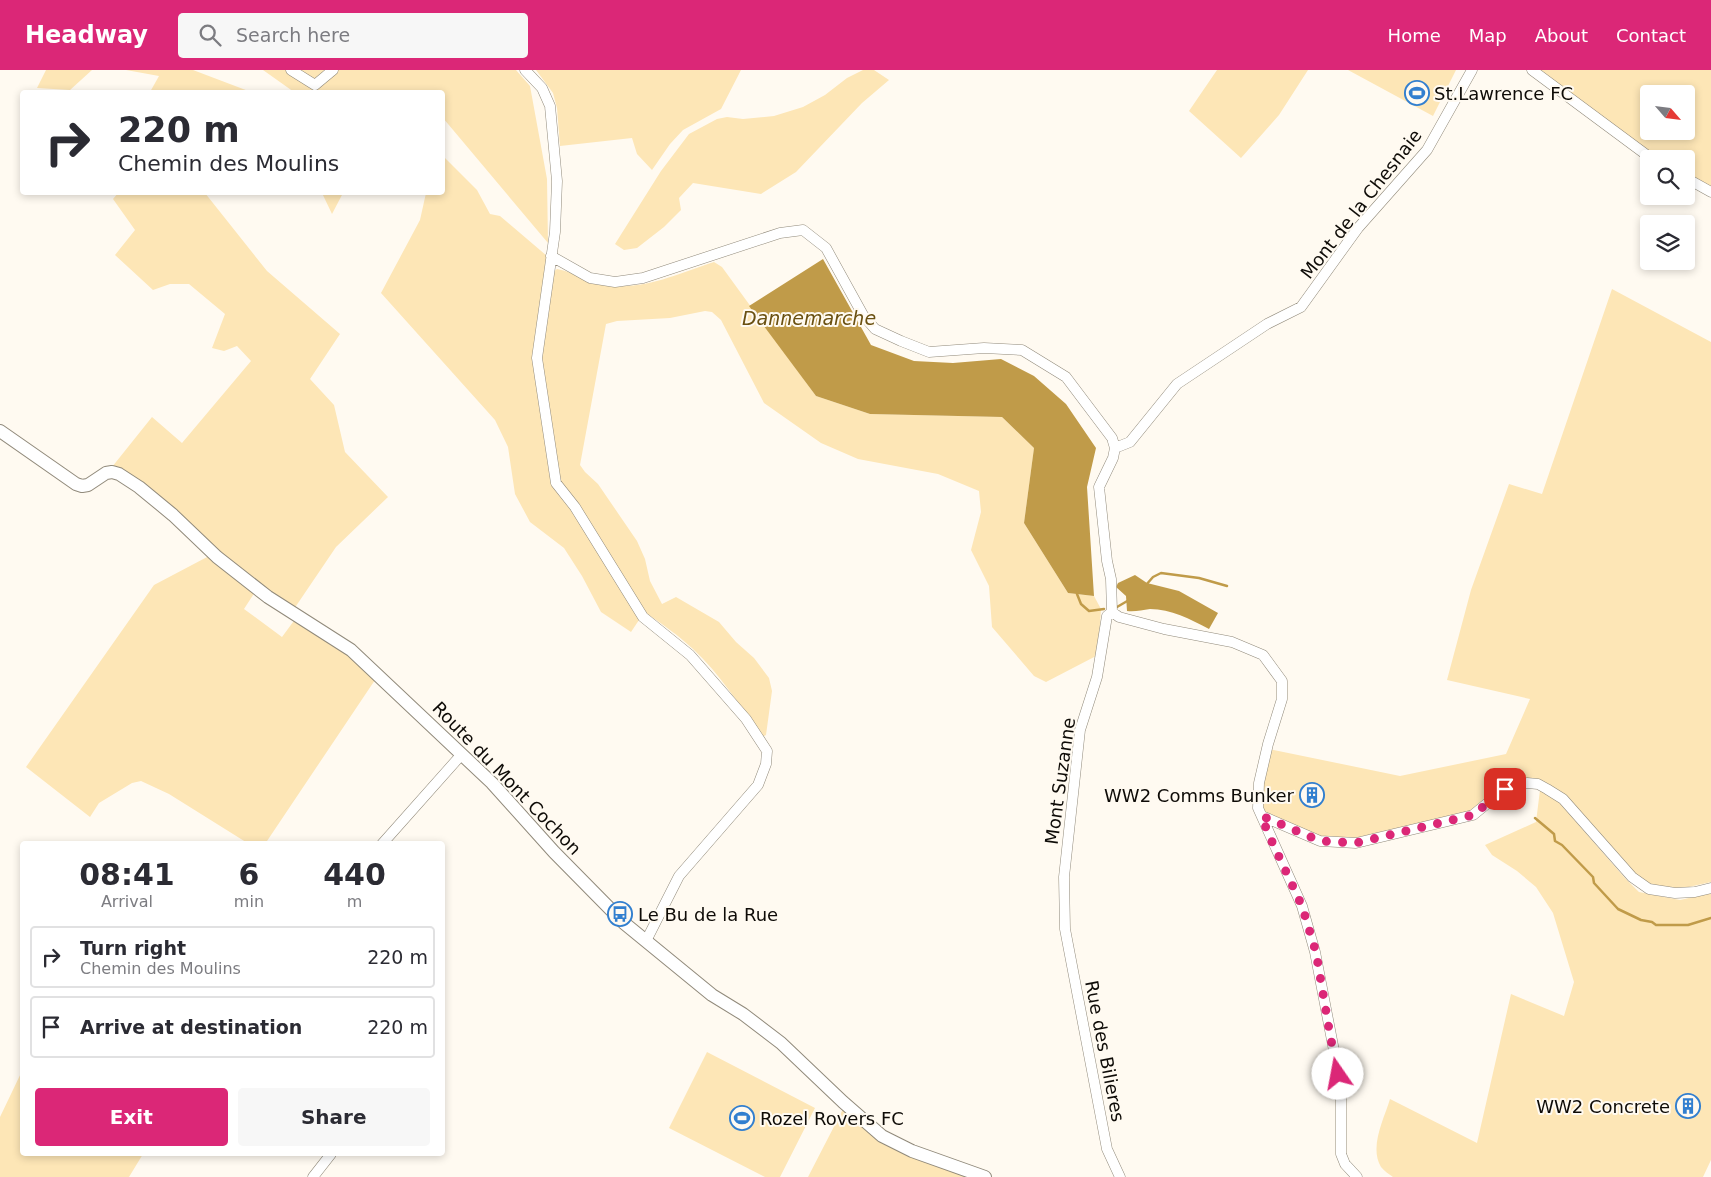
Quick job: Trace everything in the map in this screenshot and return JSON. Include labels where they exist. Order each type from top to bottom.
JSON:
[{"type":"main road","name":"Route du Mont Cochon","points":[[0,431],[76,484],[88,485],[106,473],[112,472],[119,474],[139,487],[173,515],[217,557],[268,597],[352,650],[492,783],[624,923],[712,995],[742,1014],[781,1043],[882,1136],[912,1151],[986,1177]]},
{"type":"street","points":[[291,70],[315,85],[333,70]]},
{"type":"street","points":[[525,70],[542,88],[550,106],[557,181],[556,232],[537,358],[556,483],[575,507],[643,617],[690,656],[746,719],[767,751],[766,764],[758,785],[679,876],[646,941]]},
{"type":"street","name":"Mont de la Chesnaie","points":[[1115,448],[1130,442],[1177,384],[1267,324],[1300,307],[1358,228],[1427,150],[1472,70]]},
{"type":"street","points":[[1532,70],[1640,150]]},
{"type":"street","points":[[1695,183],[1711,192]]},
{"type":"street","points":[[551,256],[590,278],[615,282],[643,278],[780,233],[803,230],[826,248],[863,315],[875,329],[901,342],[929,352],[984,348],[1022,350],[1066,378],[1112,438],[1115,448],[1113,458],[1099,487],[1106,561],[1111,579],[1112,612],[1119,617],[1164,629],[1232,642],[1263,655],[1282,681],[1282,699],[1268,744],[1259,783],[1258,808],[1302,906],[1316,952],[1341,1087],[1341,1154],[1345,1164],[1357,1177]]},
{"type":"street","name":"Mont Suzanne","points":[[1065,929],[1064,877],[1080,730],[1097,677],[1107,616],[1112,612]]},
{"type":"street","points":[[385,841],[462,754]]},
{"type":"street","points":[[1262,816],[1320,841],[1356,843],[1473,815],[1505,789],[1532,783],[1548,789],[1562,799],[1632,877],[1649,889],[1675,893],[1695,892],[1711,888]]},
{"type":"street","name":"Rue des Bilieres","points":[[1065,929],[1107,1148],[1120,1177]]},
{"type":"street","points":[[313,1177],[329,1156]]},
{"type":"shaded area","points":[[46,70],[92,70],[70,90],[37,88]]},
{"type":"shaded area","points":[[126,70],[193,70],[246,90],[151,90],[159,76]]},
{"type":"shaded area","points":[[263,70],[516,70],[530,86],[547,179],[548,243],[445,120],[445,90],[291,90]]},
{"type":"shaded area","points":[[536,70],[741,70],[721,109],[683,130],[670,144],[652,170],[637,154],[632,138],[560,146],[557,108],[553,93]]},
{"type":"shaded area","points":[[863,70],[874,70],[889,80],[862,103],[796,172],[761,194],[693,183],[679,198],[681,210],[664,227],[637,248],[624,250],[615,244],[661,171],[689,134],[717,119],[774,116],[803,107],[825,95],[847,78]]},
{"type":"shaded area","points":[[1217,70],[1308,70],[1279,115],[1241,158],[1189,111]]},
{"type":"shaded area","name":"St.Lawrence FC","points":[[1348,70],[1456,70],[1433,116]]},
{"type":"shaded area","points":[[1539,70],[1711,70],[1711,187],[1695,178],[1695,150],[1646,150]]},
{"type":"shaded area","points":[[445,158],[477,190],[490,214],[500,216],[547,256],[535,358],[554,484],[584,526],[641,617],[631,632],[601,612],[582,576],[564,548],[530,522],[515,494],[508,447],[495,420],[381,293],[420,220],[426,195],[445,195]]},
{"type":"shaded area","points":[[116,195],[207,195],[267,271],[340,334],[310,379],[334,405],[345,452],[388,497],[336,547],[294,609],[262,588],[112,467],[152,417],[182,443],[251,361],[237,346],[224,351],[212,348],[225,314],[189,284],[170,284],[153,290],[115,255],[135,230],[113,199]]},
{"type":"shaded area","points":[[323,195],[342,195],[332,214]]},
{"type":"shaded area","points":[[714,262],[722,267],[816,396],[870,414],[1002,417],[1034,448],[1024,523],[1068,593],[1094,596],[1101,609],[1098,655],[1046,682],[1034,676],[992,627],[989,586],[971,550],[981,512],[979,491],[938,474],[858,459],[821,443],[764,403],[721,320],[712,312],[705,311],[670,318],[617,321],[606,324],[580,465],[598,484],[637,541],[645,559],[650,581],[662,604],[676,597],[719,622],[736,642],[754,658],[769,678],[772,691],[766,735],[762,737],[730,691],[703,659],[682,639],[646,613],[560,482],[540,358],[553,272],[557,269],[608,285],[628,286],[653,282]]},
{"type":"shaded area","points":[[1612,289],[1711,342],[1711,882],[1675,890],[1651,884],[1636,876],[1566,797],[1534,779],[1464,813],[1355,838],[1318,836],[1265,814],[1261,807],[1263,776],[1269,749],[1400,776],[1506,754],[1530,699],[1447,680],[1471,590],[1509,484],[1542,494]]},
{"type":"shaded area","points":[[209,556],[255,592],[244,609],[282,637],[296,618],[343,648],[375,680],[267,841],[244,841],[169,794],[141,781],[132,783],[99,803],[90,817],[26,767],[154,585]]},
{"type":"shaded area","points":[[1540,790],[1558,801],[1639,892],[1680,900],[1711,893],[1711,1160],[1703,1177],[1393,1177],[1381,1167],[1376,1151],[1377,1142],[1390,1099],[1477,1143],[1511,994],[1564,1016],[1574,982],[1553,913],[1536,887],[1517,871],[1492,855],[1485,845],[1536,822]]},
{"type":"shaded area","name":"Rozel Rovers FC","points":[[707,1052],[815,1108],[780,1177],[765,1177],[669,1128]]},
{"type":"shaded area","points":[[20,1075],[20,1156],[142,1156],[129,1177],[0,1177],[0,1117]]},
{"type":"shaded area","points":[[845,1109],[972,1177],[808,1177],[842,1111]]},
{"type":"water","name":"Dannemarche","points":[[823,259],[871,345],[914,361],[953,363],[1001,359],[1034,376],[1066,404],[1096,448],[1087,487],[1094,596],[1068,593],[1024,523],[1034,448],[1002,417],[870,414],[816,396],[749,306]]},
{"type":"water","points":[[1135,575],[1147,583],[1179,591],[1218,613],[1209,629],[1188,618],[1158,609],[1127,611],[1126,596],[1116,587],[1118,583]]},
{"type":"waterway","points":[[1146,585],[1153,577],[1161,573],[1199,578],[1227,586]]},
{"type":"waterway","points":[[1077,594],[1081,604],[1089,611],[1104,609]]},
{"type":"waterway","points":[[1117,607],[1129,600]]},
{"type":"waterway","points":[[1535,818],[1554,834],[1555,841],[1562,845],[1593,877],[1594,883],[1618,909],[1656,925],[1688,925],[1711,918]]},
{"type":"place","name":"St.Lawrence FC","points":[[1417,93]]},
{"type":"place","name":"WW2 Comms Bunker","points":[[1312,795]]},
{"type":"place","name":"Le Bu de la Rue","points":[[620,914]]},
{"type":"place","name":"WW2 Concrete","points":[[1688,1106]]},
{"type":"place","name":"Rozel Rovers FC","points":[[742,1118]]},
{"type":"route","points":[[1338,1074],[1316,952],[1302,906],[1267,831],[1262,816],[1320,841],[1356,843],[1473,815],[1505,789]]}]
